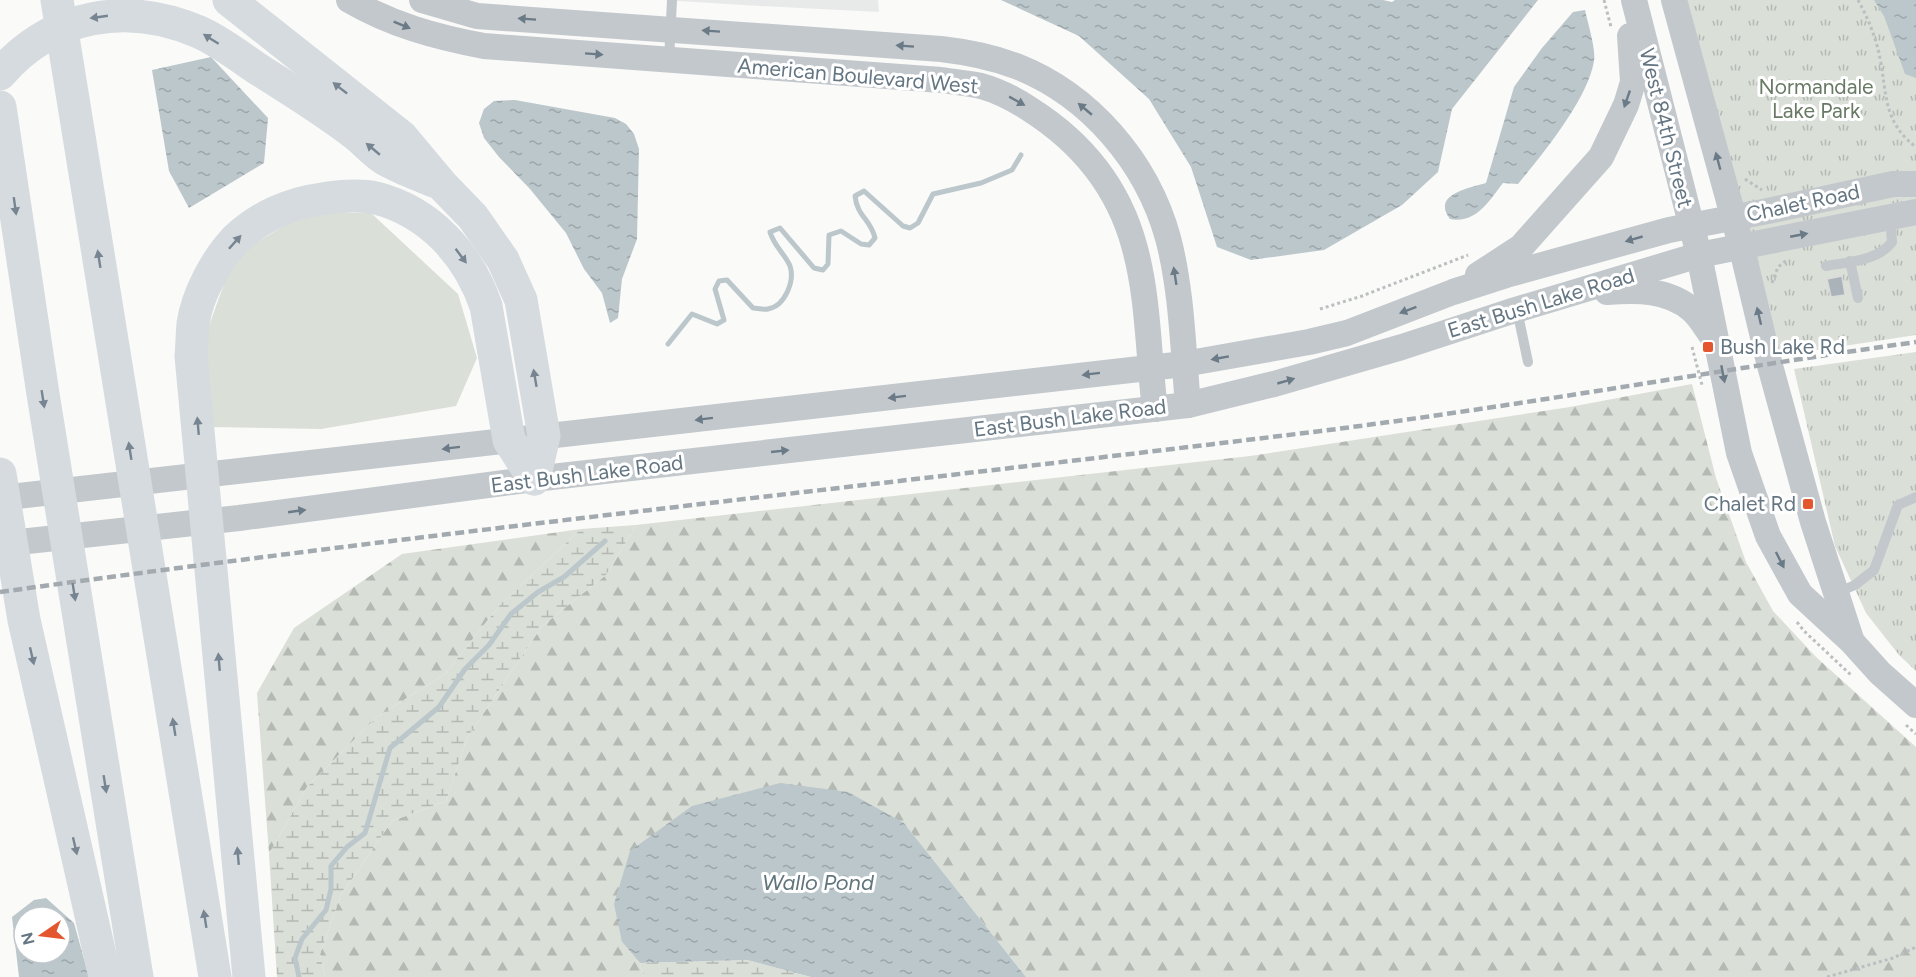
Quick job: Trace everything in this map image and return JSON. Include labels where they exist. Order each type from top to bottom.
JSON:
[{"type":"highway","points":[[57,0],[215,977]]},
{"type":"highway","points":[[229,0],[402,137],[489,238],[503,260],[521,300],[544,436],[534,479]]},
{"type":"highway","points":[[0,74],[23,51],[42,37],[60,28],[88,19],[110,16],[132,15],[157,18],[201,33],[313,104],[384,158],[443,186]]},
{"type":"highway","points":[[0,107],[44,406],[137,977]]},
{"type":"highway","points":[[249,977],[191,356],[194,322],[203,291],[217,264],[235,240],[254,224],[283,208],[311,200],[346,196],[376,198],[411,211],[446,238],[470,269],[479,287],[486,306],[509,440],[534,479]]},
{"type":"highway","points":[[0,474],[24,620],[105,977]]},
{"type":"street","name":"American Boulevard West","points":[[349,0],[372,13],[408,28],[484,46],[940,80],[982,86],[1015,99],[1056,125],[1087,155],[1123,213],[1134,246],[1141,279],[1155,409]]},
{"type":"street","name":"American Boulevard West","points":[[422,0],[477,16],[670,28],[980,54],[1018,67],[1056,86],[1086,108],[1114,136],[1137,167],[1155,200],[1168,237],[1176,277],[1188,405]]},
{"type":"street","points":[[1453,292],[1521,247],[1601,157],[1626,105],[1633,82],[1626,0]]},
{"type":"street","name":"West 84th Street","points":[[1634,0],[1699,255]]},
{"type":"street","name":"West 84th Street","points":[[1674,0],[1741,245]]},
{"type":"street","name":"Chalet Road","points":[[1691,225],[1893,184],[1916,184]]},
{"type":"street","name":"Chalet Road","points":[[1699,255],[1916,212]]},
{"type":"street","name":"East Bush Lake Road","points":[[0,498],[1184,364],[1347,333],[1453,292],[1527,269],[1691,225]]},
{"type":"street","points":[[1741,245],[1769,362],[1813,522],[1852,642]]},
{"type":"street","points":[[1699,255],[1739,453],[1768,536],[1800,594],[1916,705]]},
{"type":"street","name":"East Bush Lake Road","points":[[0,544],[239,518],[534,479],[1188,405],[1284,381],[1402,347],[1516,309],[1699,255]]},
{"type":"street","points":[[1565,294],[1640,290],[1658,293],[1673,298],[1692,310],[1716,342]]},
{"type":"lane","points":[[669,60],[672,0]]},
{"type":"lane","points":[[1826,266],[1874,256],[1887,250],[1892,242],[1890,217]]},
{"type":"lane","points":[[1850,261],[1858,298]]},
{"type":"lane","points":[[1516,309],[1528,362]]},
{"type":"lane","points":[[1836,593],[1856,585],[1874,570],[1898,505],[1916,497]]},
{"type":"path","points":[[1858,0],[1870,26],[1879,56],[1890,116],[1897,129],[1916,147]]},
{"type":"path","points":[[1743,177],[1766,192]]},
{"type":"path","points":[[1320,309],[1362,296],[1468,255]]},
{"type":"path","points":[[1751,284],[1772,283],[1778,267],[1789,258]]},
{"type":"path","points":[[1827,977],[1893,958],[1916,947]]},
{"type":"shaded area","points":[[662,0],[878,0],[879,12],[760,6]]},
{"type":"green space","name":"Normandale Lake Park","points":[[1684,0],[1916,0],[1916,335],[1778,356]]},
{"type":"green space","points":[[305,213],[371,213],[458,294],[477,358],[456,406],[321,429],[210,427],[201,348],[234,256]]},
{"type":"green space","points":[[1916,352],[1916,671],[1899,655],[1866,613],[1835,546],[1794,369]]},
{"type":"green space","points":[[1692,384],[1716,478],[1746,562],[1773,611],[1816,657],[1916,747],[1916,977],[1026,977],[904,823],[622,942],[640,963],[644,977],[325,977],[320,954],[341,895],[392,821],[446,801],[467,738],[542,626],[606,575],[636,525],[1250,456],[1570,407]]},
{"type":"green space","points":[[636,525],[606,575],[542,626],[467,738],[446,801],[392,821],[341,895],[320,954],[325,977],[277,977],[269,854],[307,787],[377,717],[445,674],[499,606],[581,529]]},
{"type":"green space","points":[[581,529],[499,606],[445,674],[377,717],[307,787],[269,854],[257,693],[294,628],[402,554]]},
{"type":"green space","points":[[747,960],[811,977],[644,977],[640,963]]},
{"type":"water","points":[[1001,0],[1383,0],[1392,2],[1395,0],[1538,0],[1452,109],[1438,172],[1402,205],[1324,250],[1251,260],[1217,247],[1191,167],[1149,99],[1079,36]]},
{"type":"water","points":[[1874,0],[1916,0],[1916,78],[1905,74],[1884,16]]},
{"type":"water","points":[[1585,10],[1593,43],[1594,61],[1590,76],[1574,109],[1518,184],[1503,183],[1475,215],[1459,220],[1450,219],[1445,210],[1445,204],[1449,198],[1463,190],[1486,183],[1514,87],[1542,48],[1573,12]]},
{"type":"water","points":[[211,57],[268,118],[264,163],[189,208],[169,171],[152,70]]},
{"type":"water","points":[[515,100],[615,118],[626,124],[634,134],[639,149],[637,239],[622,279],[618,318],[610,323],[602,293],[584,269],[566,233],[484,138],[479,123],[484,109],[494,101]]},
{"type":"water","name":"Wallo Pond","points":[[780,783],[848,792],[904,823],[1026,977],[811,977],[747,960],[640,963],[622,942],[614,904],[630,851],[692,806]]},
{"type":"water","points":[[46,898],[54,905],[28,905],[34,900]]},
{"type":"water","points":[[72,921],[74,923],[89,977],[19,977],[18,965],[72,965]]},
{"type":"building","points":[[1842,276],[1845,295],[1831,297],[1827,279]]},
{"type":"waterway","points":[[668,344],[692,314],[717,324],[724,320],[715,289],[719,281],[727,280],[753,308],[768,309],[784,298],[790,285],[790,266],[770,232],[780,228],[814,268],[823,270],[828,264],[829,235],[841,231],[861,244],[869,245],[875,238],[858,208],[855,196],[864,191],[903,226],[910,228],[918,223],[933,194],[981,183],[1012,170],[1021,155]]},
{"type":"waterway","points":[[299,977],[295,958],[302,939],[326,910],[331,889],[331,866],[347,847],[365,833],[390,748],[439,707],[465,669],[489,645],[511,614],[538,592],[564,577],[605,541]]},
{"type":"railway","points":[[0,592],[495,528],[1321,431],[1916,342]]},
{"type":"place","name":"Bush Lake Rd","points":[[1708,347]]},
{"type":"place","name":"Chalet Rd","points":[[1808,504]]}]
